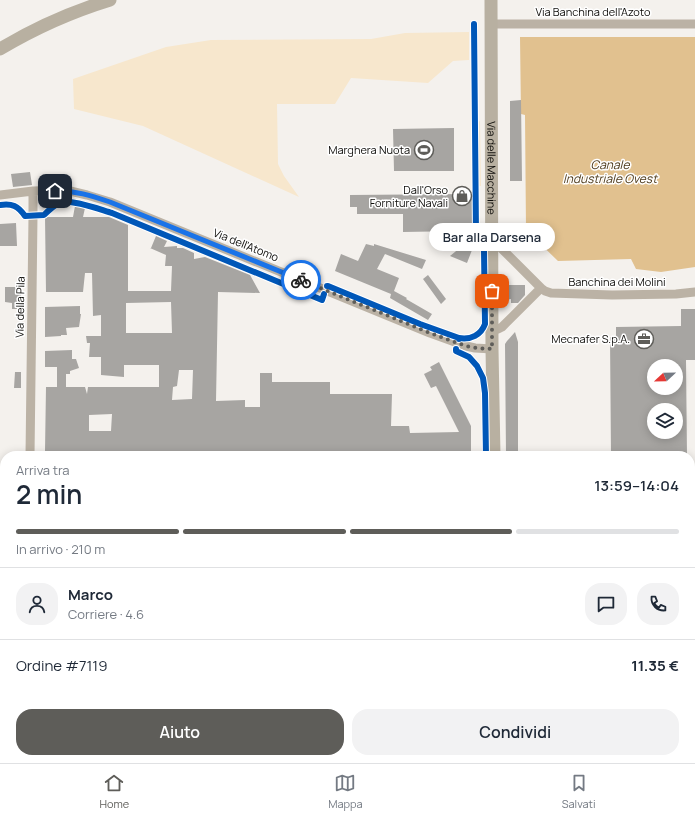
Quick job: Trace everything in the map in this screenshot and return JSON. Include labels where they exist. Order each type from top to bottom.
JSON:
[{"type":"street","points":[[0,48],[57,19],[110,0]]},
{"type":"street","name":"Via delle Macchine","points":[[491,0],[492,349],[494,451]]},
{"type":"street","name":"Via Banchina dell'Azoto","points":[[490,24],[695,24]]},
{"type":"street","name":"Via dell'Atomo","points":[[33,191],[66,190],[110,202],[430,333],[466,346],[492,349]]},
{"type":"street","points":[[0,195],[33,191]]},
{"type":"street","name":"Via della Pila","points":[[30,451],[33,191]]},
{"type":"street","name":"Banchina dei Molini","points":[[492,246],[499,246],[541,288],[550,293],[612,295],[676,294],[695,292]]},
{"type":"street","points":[[492,330],[502,327],[541,288]]},
{"type":"shaded area","points":[[469,32],[469,60],[453,61],[428,83],[351,78],[335,104],[277,104],[278,164],[284,176],[299,197],[143,126],[74,109],[73,79],[166,47],[211,40],[371,39],[405,33]]},
{"type":"shaded area","points":[[480,121],[481,186],[478,186],[478,122]]},
{"type":"water","name":"Canale Industriale Ovest","points":[[520,37],[695,37],[695,267],[661,272],[636,269],[631,259],[558,261],[526,230],[525,115],[521,114]]},
{"type":"building","points":[[521,100],[522,181],[510,181],[510,101]]},
{"type":"building","name":"Marghera Nuota","points":[[454,128],[454,171],[394,171],[393,129]]},
{"type":"building","points":[[30,172],[32,185],[13,187],[11,174]]},
{"type":"building","points":[[472,194],[472,236],[462,236],[462,231],[403,232],[403,214],[357,214],[357,207],[350,207],[350,195]]},
{"type":"building","points":[[75,206],[85,208],[83,217],[109,217],[128,225],[128,291],[171,291],[172,266],[165,266],[166,255],[150,248],[156,236],[167,241],[164,247],[177,246],[177,248],[183,248],[194,253],[194,259],[205,257],[250,275],[260,293],[218,292],[216,401],[245,400],[245,407],[260,407],[260,373],[272,373],[272,382],[330,382],[330,394],[392,394],[391,426],[409,426],[410,433],[459,432],[436,386],[431,388],[424,374],[432,370],[430,367],[439,362],[471,426],[471,451],[45,451],[46,387],[57,387],[57,367],[45,367],[45,351],[72,350],[72,359],[76,359],[79,368],[70,371],[70,374],[66,374],[66,387],[85,387],[87,394],[88,387],[159,387],[159,365],[124,365],[124,377],[101,375],[101,357],[89,357],[90,343],[87,343],[86,336],[101,336],[101,315],[93,316],[92,273],[85,273],[83,292],[46,292],[45,217],[73,217]],"holes":[[[171,302],[172,333],[126,333],[126,303]],[[179,370],[193,370],[192,399],[172,400],[173,387],[177,386]],[[112,414],[111,431],[89,431],[89,415]]]},
{"type":"building","points":[[16,223],[17,246],[0,246],[0,224]]},
{"type":"building","points":[[472,238],[472,250],[467,263],[450,256]]},
{"type":"building","points":[[366,244],[374,246],[374,244],[426,260],[422,269],[385,254],[377,269],[399,278],[394,291],[432,314],[428,320],[390,298],[391,294],[335,271],[341,254],[358,261]]},
{"type":"building","points":[[428,275],[446,299],[441,304],[423,279]]},
{"type":"building","points":[[508,285],[525,285],[525,295],[518,303],[511,303],[511,299],[506,300]]},
{"type":"building","points":[[5,287],[21,287],[21,309],[12,309],[12,303],[5,302]]},
{"type":"building","points":[[80,306],[81,314],[79,327],[66,328],[67,335],[45,337],[45,307]]},
{"type":"building","points":[[681,309],[695,309],[695,360],[686,360],[687,451],[611,451],[610,337],[616,337],[616,327],[681,326]]},
{"type":"building","points":[[515,332],[518,342],[518,451],[506,451],[505,344]]},
{"type":"building","points":[[15,372],[21,372],[21,388],[14,388]]},
{"type":"cycle path","points":[[459,339],[475,336],[481,331],[485,324],[484,250],[476,234],[474,24]]},
{"type":"cycle path","points":[[0,205],[8,204],[14,206],[25,216],[44,215],[59,203],[64,202],[85,205],[112,213],[322,300],[324,294]]},
{"type":"cycle path","points":[[327,286],[420,324],[459,338]]},
{"type":"cycle path","points":[[456,349],[456,351],[469,357],[477,366],[483,378],[485,393],[486,451]]},
{"type":"way so far","points":[[301,280],[430,333],[466,346],[492,349],[492,291]]},
{"type":"place","name":"Marghera Nuota","points":[[424,150]]},
{"type":"place","name":"Dall'Orso Forniture Navali","points":[[462,196]]},
{"type":"place","name":"Bar alla Darsena","points":[[492,291]]},
{"type":"place","name":"Mecnafer S.p.A.","points":[[644,339]]},
{"type":"route","points":[[55,191],[66,190],[110,202],[301,280]]}]
